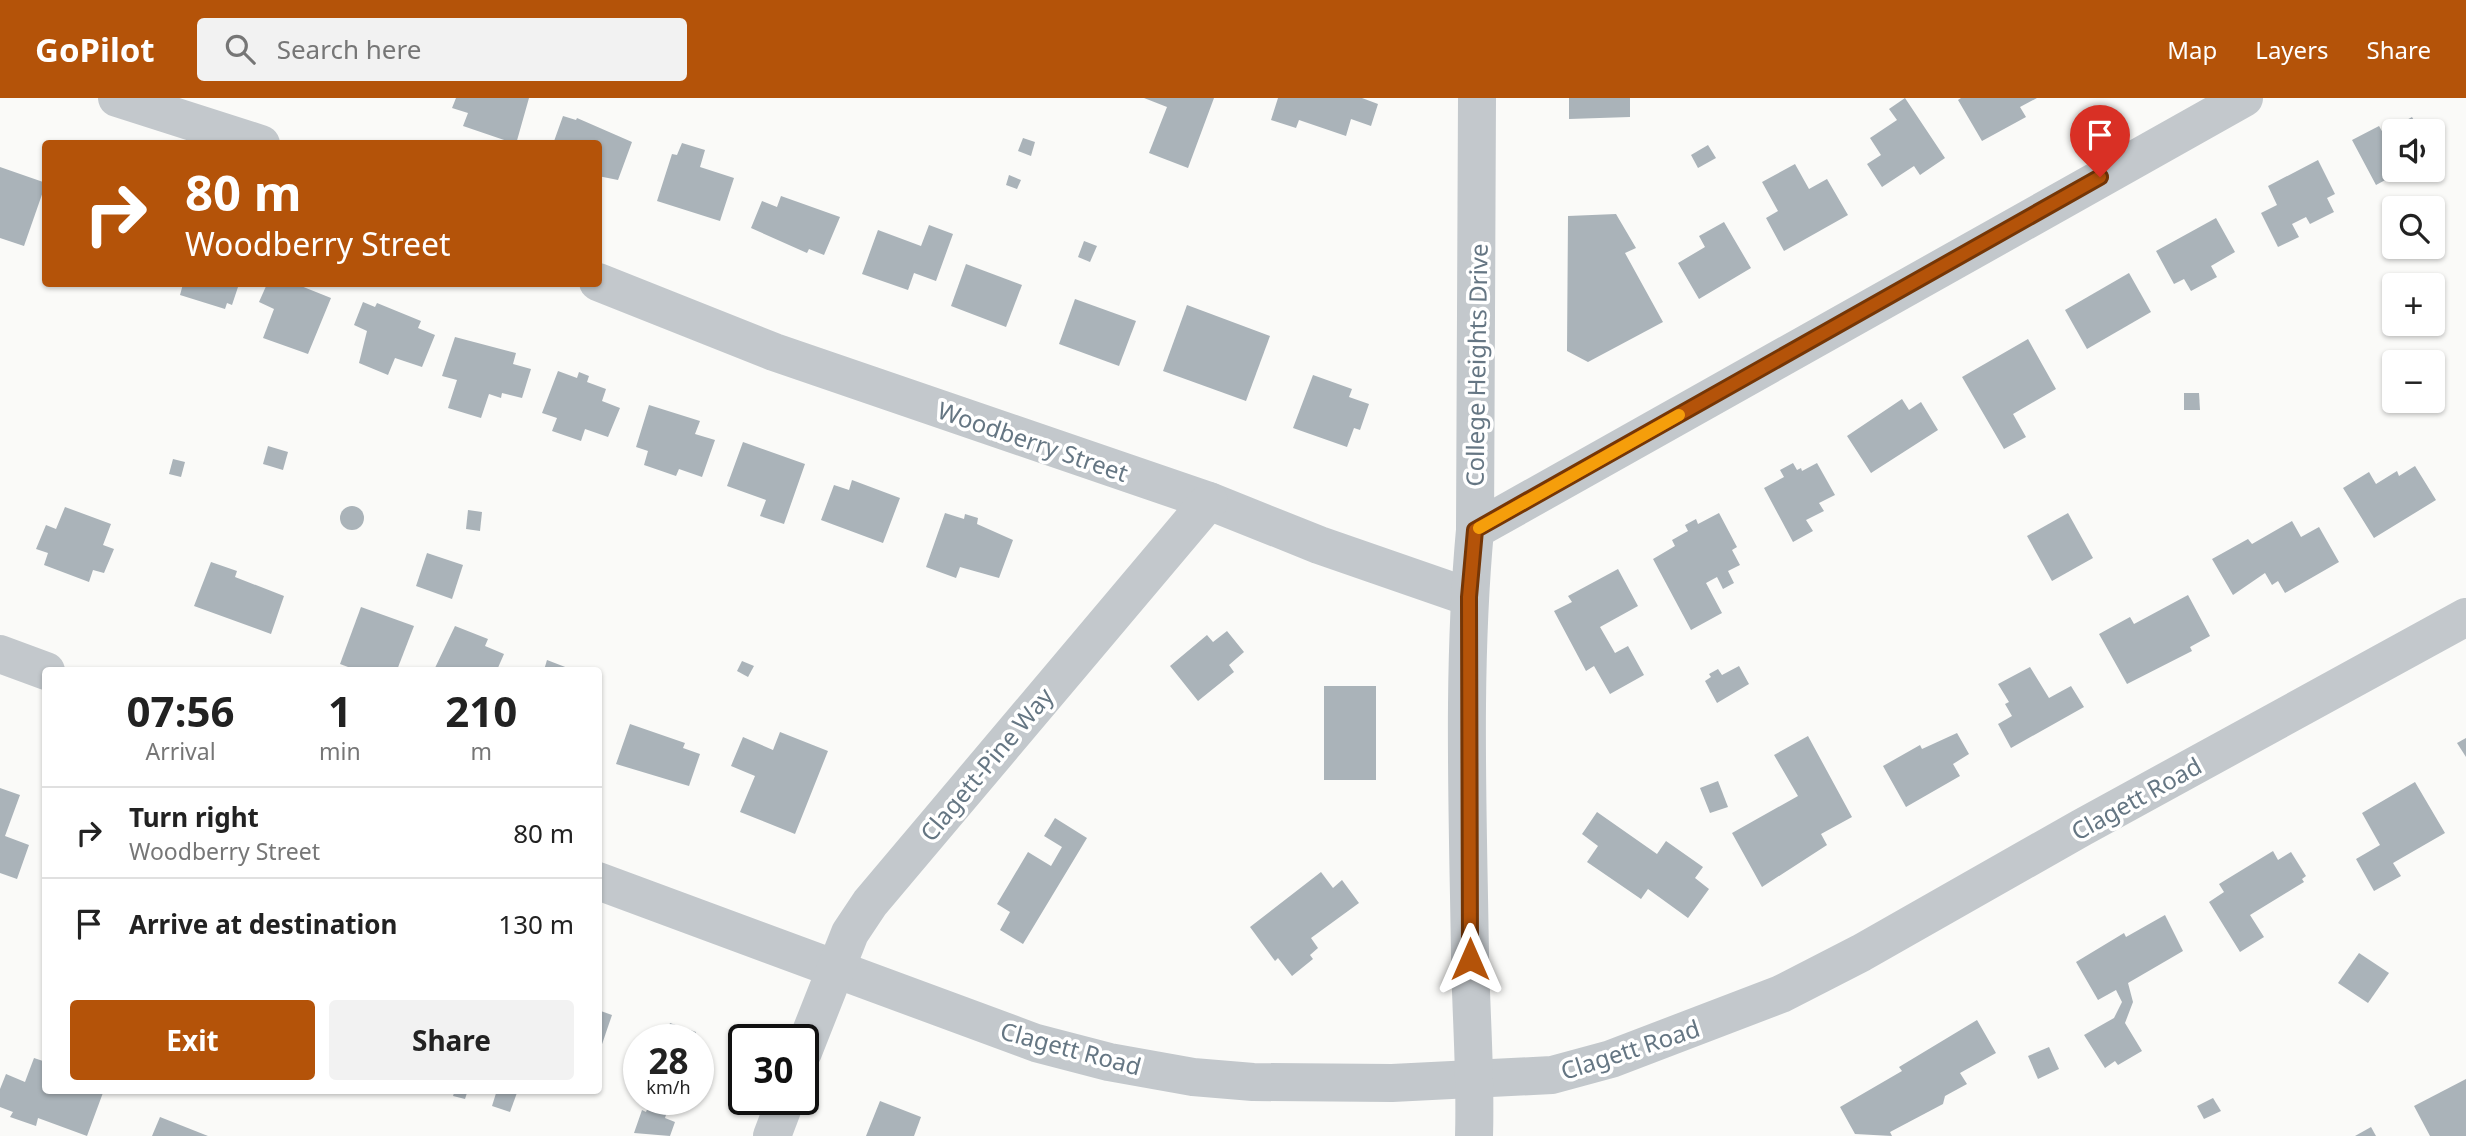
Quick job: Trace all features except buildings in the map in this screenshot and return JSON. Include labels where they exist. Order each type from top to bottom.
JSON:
[{"type":"street","name":"College Heights Drive","points":[[1474,1136],[1476,1078],[1470,959],[1469,597],[1475,530],[1477,98]]},
{"type":"street","points":[[1475,530],[2244,98]]},
{"type":"street","points":[[136,101],[249,140]]},
{"type":"street","name":"Woodberry Street","points":[[602,284],[775,352],[1209,501],[1319,545],[1469,597]]},
{"type":"street","name":"Clagett-Pine Way","points":[[814,1024],[850,933],[870,903],[1209,501]]},
{"type":"street","name":"Clagett Road","points":[[602,883],[1036,1043],[1109,1062],[1193,1077],[1321,1084],[1552,1075],[1611,1059],[1781,994],[1919,922],[2081,828],[2466,617]]},
{"type":"street","points":[[0,654],[42,670]]},
{"type":"street","points":[[772,1136],[780,1115]]},
{"type":"slow traffic","points":[[1479,528],[1679,415]]},
{"type":"route","points":[[1470,959],[1469,597],[1475,530],[2100,177]]}]
